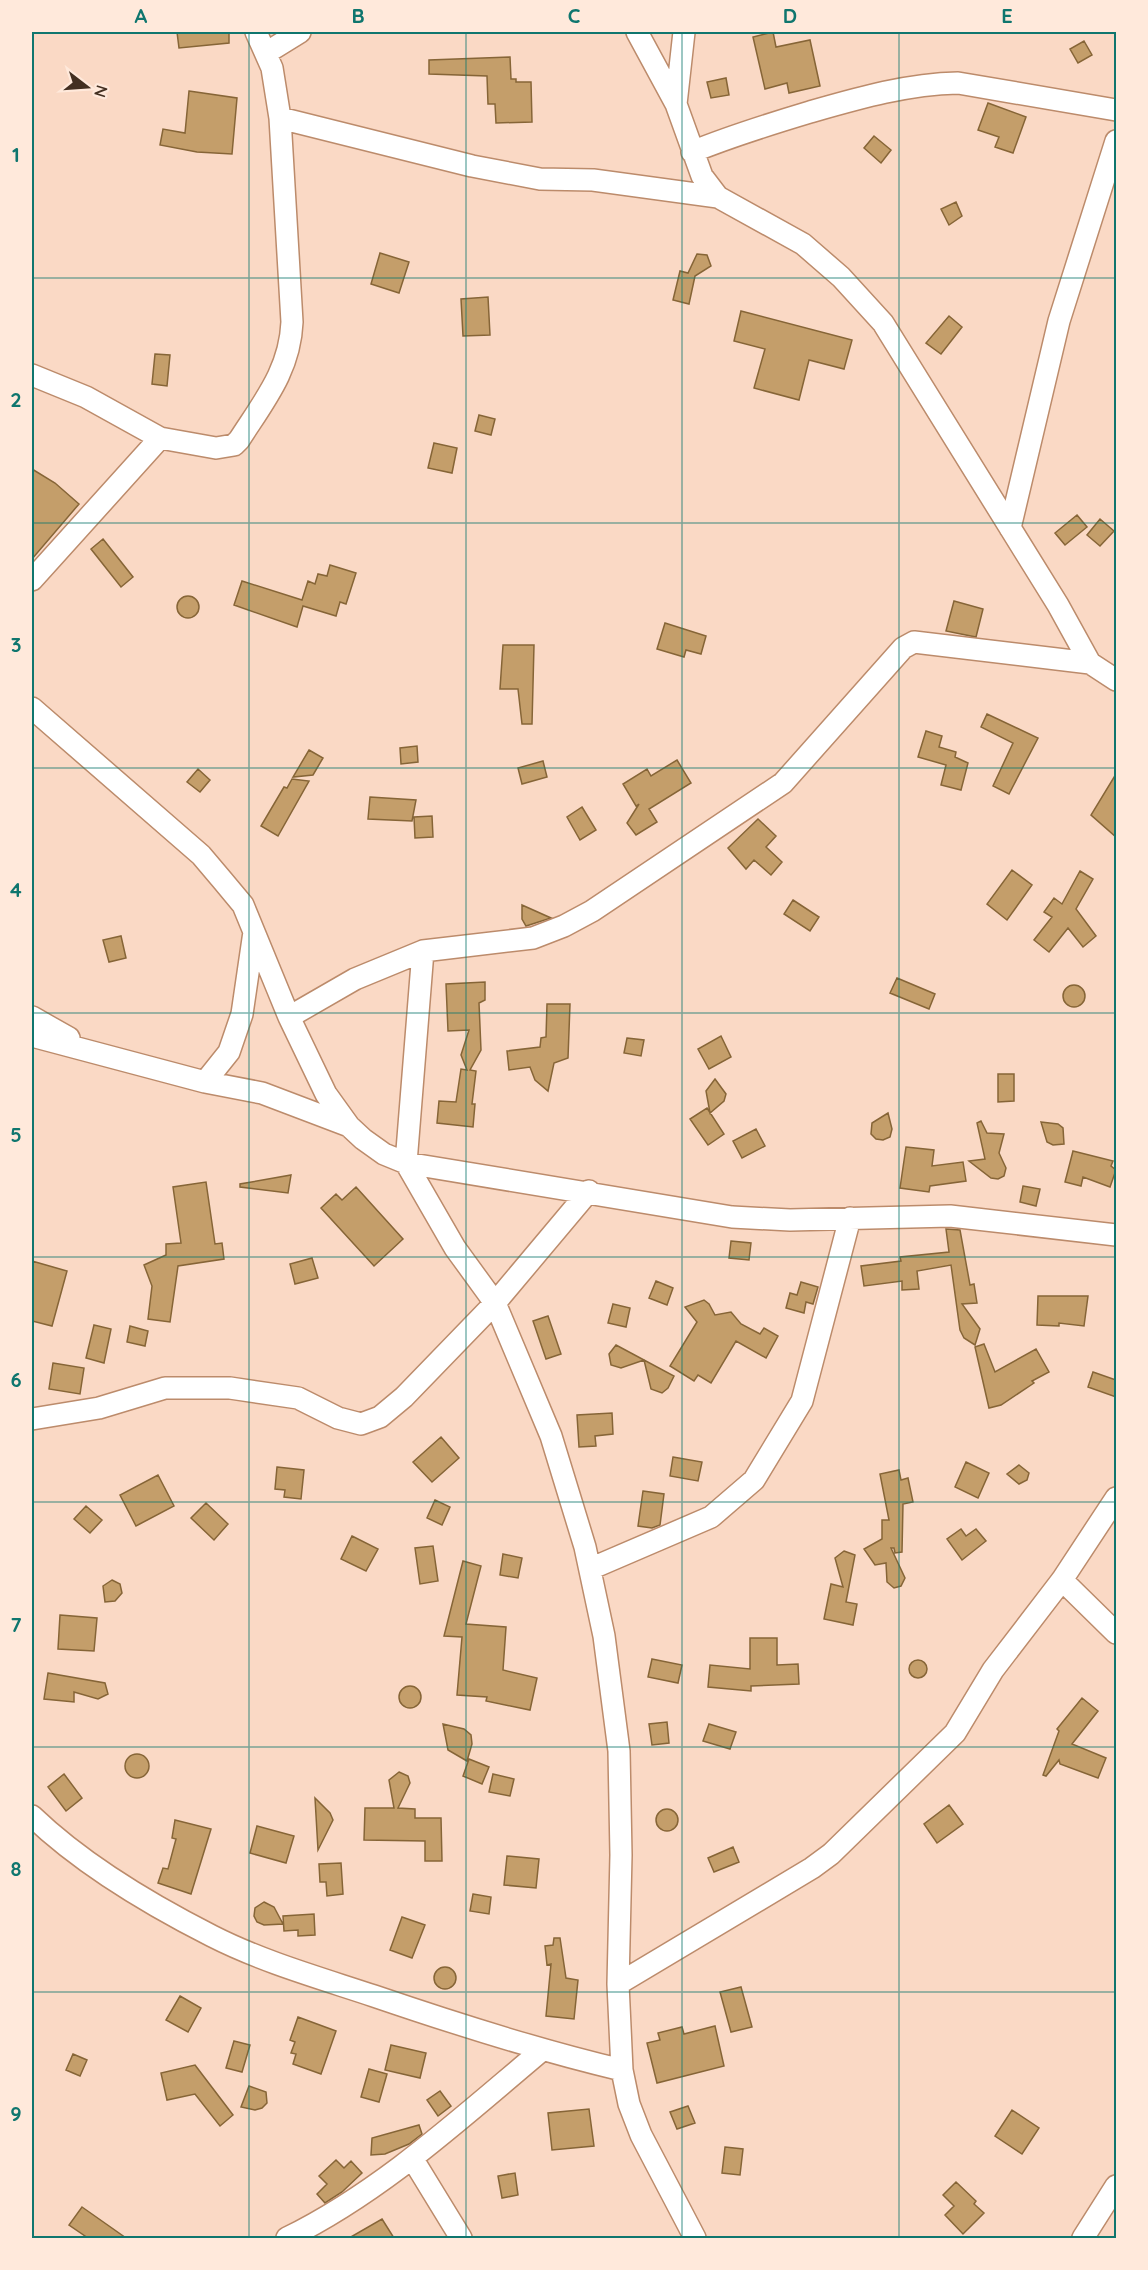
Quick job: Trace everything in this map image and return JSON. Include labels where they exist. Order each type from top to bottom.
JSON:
[{"type":"street","points":[[32,375],[86,397],[160,438],[216,448],[234,445],[268,394],[291,347],[292,322],[280,118],[274,80],[266,53],[256,32]]},
{"type":"street","points":[[266,53],[300,32]]},
{"type":"street","points":[[637,32],[676,105],[702,176],[718,197]]},
{"type":"street","points":[[676,105],[684,32]]},
{"type":"street","points":[[692,152],[732,135],[894,88],[937,83],[958,83],[1116,110]]},
{"type":"street","points":[[280,118],[472,166],[540,179],[593,180],[718,197],[802,244],[841,277],[883,323],[1058,605],[1090,663]]},
{"type":"street","points":[[1010,528],[1059,321],[1116,141]]},
{"type":"street","points":[[32,580],[160,438]]},
{"type":"street","points":[[289,1017],[355,979],[423,951],[533,938],[564,926],[592,911],[783,783],[903,648],[914,642],[1090,663],[1116,680]]},
{"type":"street","points":[[32,708],[201,855],[243,905],[289,1017],[326,1094],[349,1126],[384,1154],[406,1163],[589,1191],[732,1217],[790,1220],[950,1216],[1116,1235]]},
{"type":"street","points":[[205,1082],[229,1052],[242,1014],[254,931]]},
{"type":"street","points":[[423,951],[406,1163],[455,1248],[495,1303],[551,1436],[590,1569],[604,1636],[620,1751],[621,1855],[618,1984],[622,2070],[629,2104],[641,2135],[695,2238]]},
{"type":"street","points":[[32,1017],[96,1053]]},
{"type":"street","points":[[32,1036],[205,1082],[262,1093],[349,1126]]},
{"type":"street","points":[[32,1419],[99,1408],[165,1388],[230,1388],[298,1398],[338,1418],[361,1424],[380,1417],[404,1397],[495,1303],[589,1191]]},
{"type":"street","points":[[590,1569],[711,1517],[754,1480],[802,1401],[850,1218]]},
{"type":"street","points":[[618,1984],[831,1854],[955,1733],[993,1670],[1062,1580],[1116,1498]]},
{"type":"street","points":[[1062,1580],[1116,1633]]},
{"type":"street","points":[[32,1816],[93,1868],[213,1936],[277,1963],[541,2051],[622,2070]]},
{"type":"street","points":[[286,2238],[311,2226],[412,2158],[541,2051]]},
{"type":"street","points":[[412,2158],[461,2238]]},
{"type":"street","points":[[1083,2238],[1116,2186]]},
{"type":"building","points":[[177,32],[229,32],[229,43],[179,48]]},
{"type":"building","points":[[773,32],[776,47],[810,40],[820,86],[789,93],[787,83],[765,89],[753,37]]},
{"type":"building","points":[[1084,41],[1092,55],[1078,63],[1070,49]]},
{"type":"building","points":[[510,57],[511,79],[516,79],[516,82],[531,82],[532,122],[496,123],[495,104],[488,104],[487,76],[429,74],[429,60]]},
{"type":"building","points":[[726,78],[729,95],[711,98],[707,82]]},
{"type":"building","points":[[189,91],[237,98],[232,154],[197,152],[160,145],[163,129],[185,133]]},
{"type":"building","points":[[988,103],[1026,117],[1013,153],[995,147],[999,137],[978,130]]},
{"type":"building","points":[[874,136],[891,150],[881,163],[864,148]]},
{"type":"building","points":[[956,202],[962,216],[949,225],[941,209]]},
{"type":"building","points":[[380,253],[409,262],[399,293],[371,284]]},
{"type":"building","points":[[697,254],[707,255],[711,266],[695,276],[689,304],[673,300],[680,271],[688,273]]},
{"type":"building","points":[[488,297],[490,335],[463,336],[461,299]]},
{"type":"building","points":[[741,311],[852,340],[844,369],[809,360],[799,400],[754,388],[765,349],[734,341]]},
{"type":"building","points":[[949,316],[962,327],[941,354],[926,343]]},
{"type":"building","points":[[155,354],[170,355],[167,386],[152,384]]},
{"type":"building","points":[[479,415],[495,419],[491,435],[475,431]]},
{"type":"building","points":[[434,443],[457,448],[452,473],[428,468]]},
{"type":"building","points":[[32,469],[55,483],[79,504],[32,559]]},
{"type":"building","points":[[1077,515],[1087,527],[1065,545],[1055,533]]},
{"type":"building","points":[[1100,519],[1114,531],[1100,546],[1087,535]]},
{"type":"building","points":[[103,539],[133,577],[121,587],[91,549]]},
{"type":"building","points":[[330,565],[356,573],[346,604],[340,602],[336,616],[303,606],[297,627],[234,605],[242,581],[302,600],[308,581],[315,584],[318,574],[327,576]]},
{"type":"building","points":[[188,596],[196,599],[199,607],[196,615],[188,618],[180,615],[177,607],[180,599]]},
{"type":"building","points":[[954,601],[983,609],[976,637],[946,631]]},
{"type":"building","points":[[665,623],[706,636],[701,654],[686,650],[684,657],[657,649]]},
{"type":"building","points":[[503,645],[534,645],[532,724],[522,724],[518,689],[500,689]]},
{"type":"building","points":[[987,714],[1038,738],[1009,794],[993,786],[1013,743],[981,727]]},
{"type":"building","points":[[926,731],[942,736],[939,747],[956,752],[955,757],[968,763],[961,790],[941,785],[946,765],[918,757]]},
{"type":"building","points":[[417,746],[418,762],[401,764],[400,748]]},
{"type":"building","points":[[309,750],[323,758],[313,775],[293,777]]},
{"type":"building","points":[[677,760],[691,783],[649,809],[657,822],[636,835],[627,823],[639,804],[636,806],[623,784],[647,769],[651,776]]},
{"type":"building","points":[[543,761],[547,777],[522,784],[518,768]]},
{"type":"building","points":[[198,769],[210,780],[200,792],[187,782]]},
{"type":"building","points":[[1116,774],[1116,837],[1091,815]]},
{"type":"building","points":[[292,779],[309,781],[278,836],[261,826],[284,787],[287,788]]},
{"type":"building","points":[[370,797],[416,800],[412,821],[368,819]]},
{"type":"building","points":[[582,807],[596,830],[580,840],[567,817]]},
{"type":"building","points":[[432,816],[433,837],[415,838],[414,817]]},
{"type":"building","points":[[758,819],[776,836],[766,847],[782,862],[771,875],[754,860],[746,869],[728,848]]},
{"type":"building","points":[[1012,870],[1032,885],[1007,920],[987,904]]},
{"type":"building","points":[[1080,871],[1093,879],[1076,909],[1096,936],[1083,947],[1068,928],[1049,952],[1034,940],[1052,917],[1044,912],[1054,898],[1062,904]]},
{"type":"building","points":[[793,900],[819,917],[810,931],[784,914]]},
{"type":"building","points":[[522,905],[551,918],[526,926],[522,919]]},
{"type":"building","points":[[121,936],[126,958],[109,962],[103,940]]},
{"type":"building","points":[[897,978],[935,994],[929,1009],[890,993]]},
{"type":"building","points":[[485,982],[485,1000],[479,1003],[481,1050],[470,1070],[476,1071],[472,1104],[475,1104],[473,1127],[437,1123],[439,1101],[456,1102],[461,1069],[467,1070],[461,1055],[469,1030],[448,1031],[446,984]]},
{"type":"building","points":[[1074,985],[1082,988],[1085,996],[1082,1004],[1074,1007],[1066,1004],[1063,996],[1066,988]]},
{"type":"building","points":[[547,1004],[570,1004],[568,1058],[554,1063],[548,1091],[535,1080],[530,1067],[509,1070],[507,1051],[540,1047],[541,1038],[546,1037]]},
{"type":"building","points":[[721,1036],[731,1057],[709,1069],[698,1049]]},
{"type":"building","points":[[627,1038],[644,1040],[641,1056],[624,1053]]},
{"type":"building","points":[[998,1074],[1014,1074],[1014,1101],[998,1102]]},
{"type":"building","points":[[715,1079],[726,1094],[724,1101],[710,1113],[706,1091]]},
{"type":"building","points":[[707,1108],[724,1134],[708,1145],[690,1119]]},
{"type":"building","points":[[888,1113],[892,1129],[890,1137],[883,1140],[876,1139],[871,1134],[872,1123]]},
{"type":"building","points":[[981,1121],[987,1133],[1004,1134],[999,1153],[1006,1168],[1004,1176],[998,1179],[991,1178],[969,1161],[985,1159],[977,1123]]},
{"type":"building","points":[[1041,1122],[1058,1124],[1063,1128],[1064,1144],[1053,1145],[1047,1142]]},
{"type":"building","points":[[756,1129],[765,1146],[742,1158],[733,1141]]},
{"type":"building","points":[[906,1147],[934,1150],[932,1166],[963,1162],[966,1181],[930,1186],[929,1192],[900,1188]]},
{"type":"building","points":[[1073,1151],[1113,1161],[1111,1166],[1116,1170],[1110,1187],[1083,1177],[1081,1186],[1065,1182]]},
{"type":"building","points":[[291,1175],[288,1193],[240,1187],[240,1184]]},
{"type":"building","points":[[206,1182],[215,1244],[222,1243],[224,1259],[178,1266],[170,1322],[148,1319],[152,1286],[144,1265],[166,1255],[166,1244],[181,1243],[173,1187]]},
{"type":"building","points":[[1023,1186],[1040,1189],[1036,1206],[1020,1202]]},
{"type":"building","points":[[356,1187],[403,1239],[374,1266],[321,1208],[336,1194],[342,1200]]},
{"type":"building","points":[[946,1229],[960,1230],[970,1285],[974,1284],[977,1303],[962,1304],[980,1329],[975,1345],[964,1338],[960,1330],[951,1265],[917,1271],[919,1289],[902,1290],[902,1281],[864,1286],[861,1266],[901,1261],[900,1257],[949,1252]]},
{"type":"building","points":[[731,1241],[751,1243],[749,1260],[729,1258]]},
{"type":"building","points":[[312,1258],[318,1278],[295,1284],[290,1264]]},
{"type":"building","points":[[32,1261],[67,1271],[52,1326],[32,1321]]},
{"type":"building","points":[[656,1281],[673,1288],[667,1305],[649,1298]]},
{"type":"building","points":[[801,1282],[818,1287],[813,1304],[806,1302],[804,1313],[786,1308],[790,1293],[797,1295]]},
{"type":"building","points":[[1038,1296],[1088,1296],[1084,1326],[1059,1323],[1059,1326],[1037,1325]]},
{"type":"building","points":[[704,1300],[715,1315],[731,1312],[741,1324],[760,1334],[764,1328],[778,1336],[766,1358],[736,1341],[711,1383],[698,1375],[694,1381],[670,1366],[697,1322],[685,1307]]},
{"type":"building","points":[[613,1304],[630,1308],[626,1327],[608,1323]]},
{"type":"building","points":[[548,1316],[561,1354],[546,1359],[533,1321]]},
{"type":"building","points":[[94,1325],[111,1329],[104,1363],[86,1358]]},
{"type":"building","points":[[130,1326],[148,1331],[145,1346],[127,1342]]},
{"type":"building","points":[[984,1344],[995,1372],[1036,1349],[1049,1372],[1032,1381],[1034,1383],[1001,1405],[989,1408],[975,1347]]},
{"type":"building","points":[[616,1345],[674,1376],[668,1388],[662,1393],[651,1389],[644,1360],[621,1368],[611,1365],[609,1354]]},
{"type":"building","points":[[53,1363],[84,1368],[80,1394],[49,1389]]},
{"type":"building","points":[[1093,1372],[1116,1380],[1116,1397],[1088,1387]]},
{"type":"building","points":[[612,1413],[613,1434],[595,1436],[596,1446],[579,1447],[577,1415]]},
{"type":"building","points":[[441,1437],[459,1458],[432,1482],[413,1462]]},
{"type":"building","points":[[673,1457],[702,1462],[698,1481],[670,1476]]},
{"type":"building","points":[[966,1462],[989,1473],[978,1498],[955,1487]]},
{"type":"building","points":[[1019,1465],[1029,1473],[1027,1480],[1019,1484],[1007,1474]]},
{"type":"building","points":[[277,1467],[304,1470],[301,1499],[284,1497],[285,1490],[275,1489]]},
{"type":"building","points":[[899,1470],[901,1480],[908,1478],[913,1502],[903,1504],[902,1552],[895,1553],[894,1548],[891,1548],[905,1578],[901,1586],[894,1588],[887,1582],[886,1563],[875,1565],[864,1549],[882,1539],[882,1520],[889,1520],[880,1474]]},
{"type":"building","points":[[158,1475],[174,1506],[136,1526],[120,1495]]},
{"type":"building","points":[[643,1491],[664,1494],[660,1525],[652,1528],[638,1526]]},
{"type":"building","points":[[435,1500],[450,1507],[442,1525],[427,1518]]},
{"type":"building","points":[[206,1503],[228,1524],[214,1540],[191,1518]]},
{"type":"building","points":[[86,1506],[102,1520],[90,1533],[74,1519]]},
{"type":"building","points":[[961,1529],[966,1536],[976,1529],[986,1541],[962,1560],[947,1539]]},
{"type":"building","points":[[352,1536],[378,1549],[366,1571],[341,1559]]},
{"type":"building","points":[[433,1546],[438,1581],[420,1584],[415,1548]]},
{"type":"building","points":[[844,1551],[855,1555],[846,1602],[857,1604],[853,1625],[824,1619],[831,1584],[843,1587],[835,1558]]},
{"type":"building","points":[[503,1554],[522,1558],[518,1578],[500,1575]]},
{"type":"building","points":[[463,1561],[481,1566],[466,1624],[506,1627],[503,1670],[537,1678],[530,1710],[486,1701],[487,1697],[457,1695],[462,1637],[444,1636]]},
{"type":"building","points":[[112,1580],[120,1584],[122,1593],[115,1601],[105,1602],[103,1586]]},
{"type":"building","points":[[60,1615],[97,1618],[94,1651],[58,1649]]},
{"type":"building","points":[[750,1638],[777,1638],[777,1665],[798,1664],[799,1684],[751,1686],[751,1691],[708,1687],[710,1665],[750,1669]]},
{"type":"building","points":[[652,1659],[682,1665],[678,1683],[648,1677]]},
{"type":"building","points":[[914,1660],[922,1660],[927,1665],[925,1676],[914,1678],[909,1673],[909,1665]]},
{"type":"building","points":[[48,1673],[105,1683],[108,1694],[98,1699],[74,1692],[74,1702],[44,1699]]},
{"type":"building","points":[[410,1686],[420,1693],[421,1697],[414,1707],[410,1708],[400,1701],[399,1697],[406,1687]]},
{"type":"building","points":[[1082,1698],[1098,1711],[1072,1744],[1106,1758],[1098,1778],[1060,1764],[1059,1760],[1046,1776],[1043,1775],[1059,1731],[1057,1729]]},
{"type":"building","points":[[667,1722],[669,1743],[652,1745],[649,1724]]},
{"type":"building","points":[[443,1724],[464,1729],[471,1735],[472,1744],[467,1761],[448,1750]]},
{"type":"building","points":[[709,1724],[736,1732],[730,1749],[703,1741]]},
{"type":"building","points":[[137,1754],[145,1758],[149,1766],[145,1774],[137,1778],[129,1774],[125,1766],[129,1758]]},
{"type":"building","points":[[469,1759],[489,1767],[482,1784],[463,1776]]},
{"type":"building","points":[[399,1772],[408,1776],[410,1783],[398,1808],[415,1809],[415,1818],[441,1818],[442,1861],[425,1861],[425,1841],[364,1840],[365,1808],[394,1808],[389,1780]]},
{"type":"building","points":[[64,1774],[82,1798],[66,1811],[48,1787]]},
{"type":"building","points":[[493,1774],[514,1779],[510,1796],[489,1792]]},
{"type":"building","points":[[315,1798],[330,1813],[333,1820],[318,1850]]},
{"type":"building","points":[[949,1805],[963,1824],[937,1843],[924,1824]]},
{"type":"building","points":[[667,1809],[677,1816],[678,1820],[671,1830],[667,1831],[657,1824],[656,1820],[663,1810]]},
{"type":"building","points":[[175,1820],[211,1829],[191,1894],[158,1883],[163,1868],[168,1869],[176,1839],[172,1838]]},
{"type":"building","points":[[257,1826],[294,1836],[286,1863],[250,1853]]},
{"type":"building","points":[[733,1847],[739,1862],[714,1872],[708,1858]]},
{"type":"building","points":[[507,1856],[539,1859],[536,1888],[504,1885]]},
{"type":"building","points":[[341,1863],[343,1894],[327,1896],[326,1882],[320,1882],[319,1864]]},
{"type":"building","points":[[473,1894],[491,1897],[489,1914],[470,1911]]},
{"type":"building","points":[[264,1902],[274,1907],[283,1924],[264,1925],[257,1922],[254,1916],[255,1908]]},
{"type":"building","points":[[314,1914],[315,1935],[298,1936],[298,1930],[284,1931],[283,1916]]},
{"type":"building","points":[[402,1917],[425,1925],[412,1958],[390,1950]]},
{"type":"building","points":[[554,1938],[560,1938],[566,1978],[578,1980],[574,2019],[546,2016],[551,1964],[547,1965],[545,1946],[553,1945]]},
{"type":"building","points":[[445,1967],[455,1974],[456,1978],[449,1988],[445,1989],[435,1982],[434,1978],[441,1968]]},
{"type":"building","points":[[741,1987],[752,2027],[731,2032],[720,1992]]},
{"type":"building","points":[[180,1996],[201,2008],[188,2032],[166,2020]]},
{"type":"building","points":[[298,2017],[336,2031],[321,2074],[293,2064],[296,2054],[291,2053],[295,2042],[290,2040]]},
{"type":"building","points":[[715,2026],[724,2066],[657,2083],[647,2043],[660,2040],[658,2033],[682,2027],[684,2034]]},
{"type":"building","points":[[234,2041],[250,2045],[242,2072],[226,2068]]},
{"type":"building","points":[[391,2045],[426,2053],[420,2078],[385,2070]]},
{"type":"building","points":[[73,2054],[87,2060],[80,2076],[66,2070]]},
{"type":"building","points":[[195,2065],[233,2115],[220,2126],[195,2094],[167,2100],[161,2073]]},
{"type":"building","points":[[369,2069],[387,2074],[379,2102],[361,2097]]},
{"type":"building","points":[[249,2086],[266,2092],[267,2103],[262,2108],[255,2110],[241,2107]]},
{"type":"building","points":[[440,2091],[451,2106],[438,2116],[427,2100]]},
{"type":"building","points":[[688,2106],[695,2123],[677,2129],[670,2112]]},
{"type":"building","points":[[589,2109],[594,2146],[552,2150],[548,2113]]},
{"type":"building","points":[[1012,2110],[1039,2128],[1022,2154],[995,2136]]},
{"type":"building","points":[[419,2125],[422,2134],[409,2144],[385,2154],[371,2155],[372,2138]]},
{"type":"building","points":[[725,2147],[743,2149],[740,2175],[722,2173]]},
{"type":"building","points":[[336,2160],[344,2168],[351,2161],[362,2173],[342,2192],[325,2203],[317,2194],[327,2184],[319,2176]]},
{"type":"building","points":[[515,2173],[518,2195],[502,2198],[498,2176]]},
{"type":"building","points":[[956,2182],[976,2201],[974,2204],[984,2213],[963,2234],[945,2215],[954,2206],[943,2195]]},
{"type":"building","points":[[82,2207],[126,2238],[88,2238],[69,2225]]},
{"type":"building","points":[[382,2219],[394,2238],[349,2238]]}]
